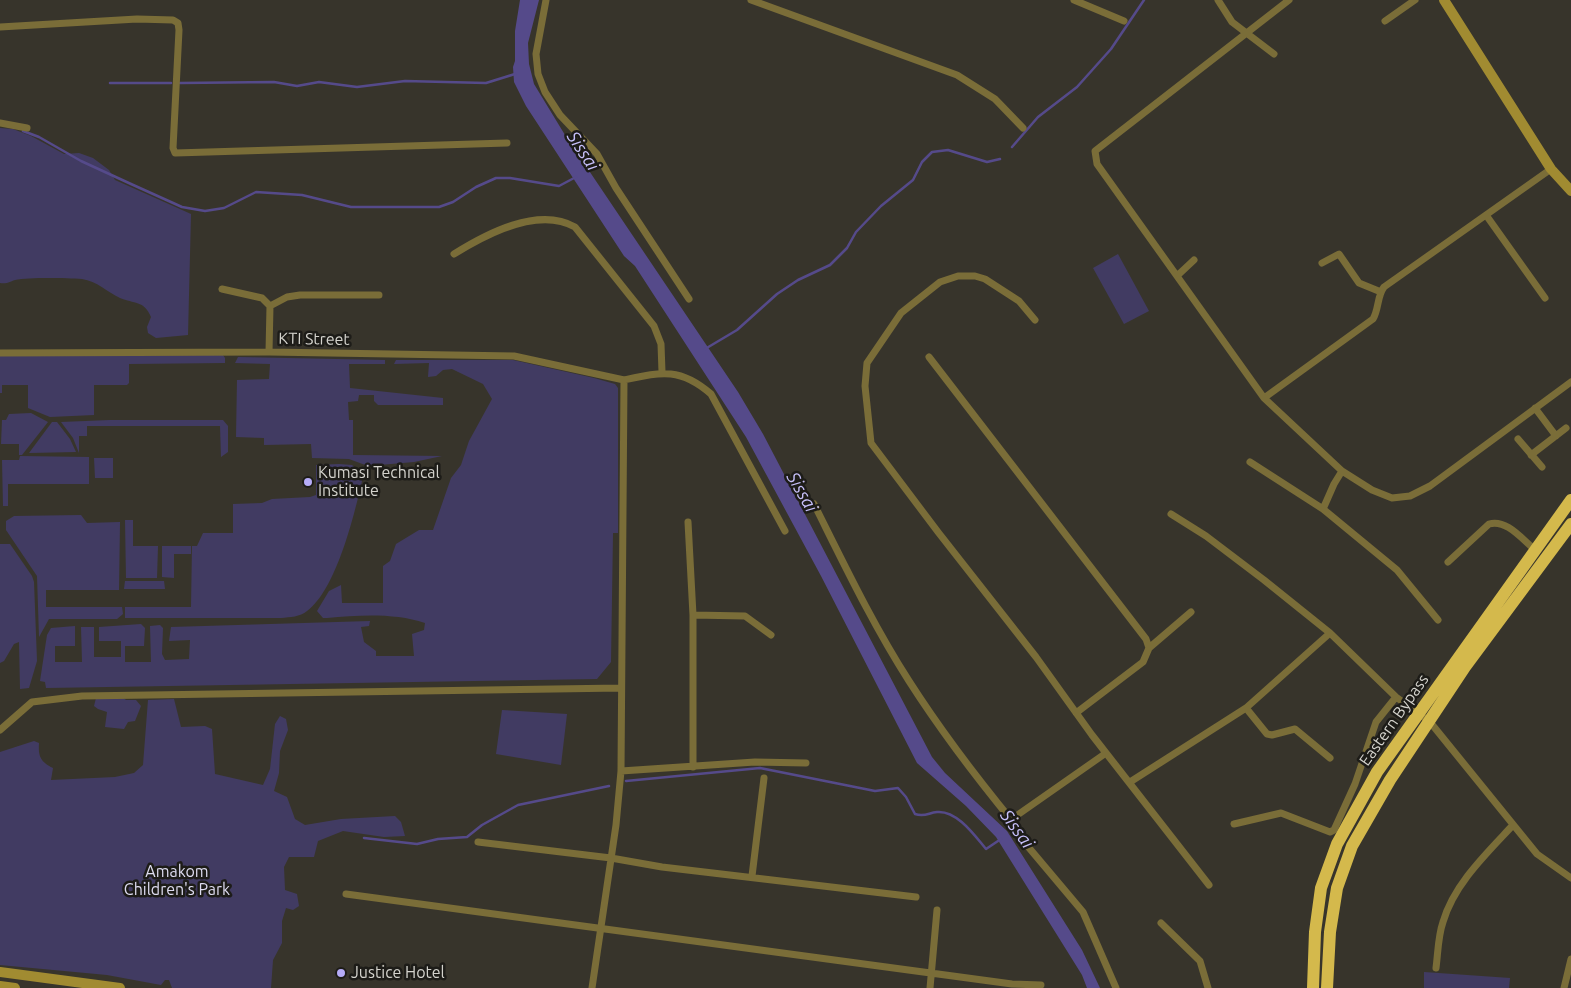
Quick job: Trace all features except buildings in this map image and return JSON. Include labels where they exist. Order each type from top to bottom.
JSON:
[{"type":"highway","name":"Eastern Bypass","points":[[1313,988],[1315,932],[1321,888],[1337,844],[1377,772],[1534,549],[1571,500]]},
{"type":"highway","name":"Eastern Bypass","points":[[1327,988],[1330,932],[1336,888],[1352,846],[1390,780],[1466,667],[1571,524]]},
{"type":"street","points":[[546,0],[536,54],[538,74],[545,92],[560,115],[597,154],[616,188],[689,299]]},
{"type":"street","points":[[751,0],[763,2],[957,75],[995,98],[1023,128]]},
{"type":"street","points":[[1074,0],[1124,21]]},
{"type":"street","points":[[1218,0],[1232,22],[1274,54]]},
{"type":"street","points":[[1289,0],[1244,33],[1095,151],[1097,164],[1264,398],[1342,471],[1372,490],[1392,498],[1410,496],[1430,486],[1571,382]]},
{"type":"street","points":[[1384,20],[1415,0]]},
{"type":"street","points":[[1444,0],[1551,169],[1571,191]]},
{"type":"street","points":[[0,27],[128,19],[173,20],[178,23],[173,148],[175,153],[178,154],[506,143]]},
{"type":"street","points":[[0,123],[27,128]]},
{"type":"street","points":[[1264,398],[1372,319],[1377,312],[1381,292],[1410,267],[1551,169]]},
{"type":"street","points":[[1486,216],[1545,298]]},
{"type":"street","points":[[454,254],[484,235],[520,223],[564,221],[575,227],[654,326],[661,344],[662,372]]},
{"type":"street","points":[[1322,263],[1339,254],[1359,283],[1381,292]]},
{"type":"street","points":[[1178,276],[1194,260]]},
{"type":"street","points":[[1035,320],[1019,301],[985,279],[975,276],[951,277],[940,282],[901,313],[870,357],[866,371],[865,386],[873,447],[1036,657],[1106,753],[1209,885]]},
{"type":"street","points":[[222,289],[262,298],[270,306],[269,352]]},
{"type":"street","points":[[270,306],[287,296],[379,295]]},
{"type":"street","name":"KTI Street","points":[[0,352],[269,352],[514,356],[624,380]]},
{"type":"street","points":[[929,357],[1083,556],[1146,639],[1150,648]]},
{"type":"street","points":[[592,988],[611,858],[621,771],[626,391],[624,380],[662,372],[700,385],[710,394],[785,531]]},
{"type":"street","points":[[1535,408],[1556,436]]},
{"type":"street","points":[[1532,455],[1566,428]]},
{"type":"street","points":[[1518,439],[1542,467]]},
{"type":"street","points":[[1250,462],[1323,509],[1397,570],[1438,620]]},
{"type":"street","points":[[1323,509],[1342,471]]},
{"type":"street","points":[[814,504],[852,582],[909,681],[966,764],[1013,822],[1014,830],[1083,912],[1116,988]]},
{"type":"street","points":[[1171,514],[1257,574],[1330,633],[1396,698],[1430,722],[1537,854],[1571,878]]},
{"type":"street","points":[[688,522],[693,615],[693,767]]},
{"type":"street","points":[[1448,562],[1489,524],[1495,522],[1502,523],[1534,549]]},
{"type":"street","points":[[1076,713],[1143,662],[1150,648],[1191,612]]},
{"type":"street","points":[[693,615],[745,616],[771,635]]},
{"type":"street","points":[[1130,782],[1246,708],[1330,633]]},
{"type":"street","points":[[0,730],[32,702],[82,696],[621,688]]},
{"type":"street","points":[[1234,824],[1281,813],[1330,832],[1334,830],[1354,784],[1376,722],[1396,698]]},
{"type":"street","points":[[1246,708],[1267,734],[1272,735],[1295,729],[1330,758]]},
{"type":"street","points":[[1013,822],[1016,816],[1046,793],[1106,753]]},
{"type":"street","points":[[621,771],[755,762],[806,763]]},
{"type":"street","points":[[752,876],[764,778]]},
{"type":"street","points":[[1436,968],[1442,924],[1448,908],[1471,873],[1514,825]]},
{"type":"street","points":[[478,842],[611,858],[662,867],[752,876],[916,897]]},
{"type":"street","points":[[346,894],[1012,984],[1041,985]]},
{"type":"street","points":[[930,988],[937,910]]},
{"type":"street","points":[[1161,923],[1200,961],[1208,988]]},
{"type":"street","points":[[1564,988],[1571,959]]},
{"type":"street","points":[[0,972],[120,988]]},
{"type":"street","points":[[0,986],[15,988]]},
{"type":"green space","points":[[0,128],[13,129],[31,136],[64,154],[79,153],[93,158],[109,170],[115,180],[191,214],[188,335],[156,338],[148,333],[147,327],[151,317],[142,305],[120,298],[87,280],[38,278],[0,283]]},
{"type":"green space","points":[[1118,254],[1149,311],[1124,324],[1093,268]]},
{"type":"green space","points":[[223,355],[225,363],[129,364],[129,383],[127,385],[94,385],[94,415],[50,417],[28,408],[28,385],[2,385],[2,393],[0,393],[0,356]]},
{"type":"green space","points":[[238,357],[385,360],[385,364],[349,364],[350,388],[443,398],[443,405],[378,405],[374,401],[374,395],[359,395],[358,401],[348,402],[349,420],[353,420],[353,455],[442,456],[414,462],[368,466],[349,459],[312,458],[311,444],[264,445],[264,438],[236,437],[237,380],[269,379],[270,364],[235,363]]},
{"type":"green space","points":[[396,360],[513,360],[594,378],[615,384],[618,388],[618,533],[613,533],[611,662],[597,679],[46,688],[45,682],[40,681],[47,635],[51,628],[75,626],[75,646],[55,646],[55,662],[82,662],[81,627],[94,627],[94,657],[121,657],[121,641],[99,641],[99,627],[141,624],[145,628],[144,646],[125,646],[125,662],[151,662],[150,626],[160,625],[163,628],[162,654],[165,660],[189,659],[190,640],[169,641],[171,627],[370,621],[369,626],[361,627],[364,642],[376,651],[376,656],[414,656],[412,634],[424,630],[425,623],[390,616],[323,618],[317,611],[329,591],[341,585],[342,603],[383,603],[383,566],[390,561],[396,544],[419,530],[433,530],[451,478],[461,465],[469,441],[492,399],[483,384],[452,369],[443,370],[436,376],[428,377],[429,363],[394,364]]},
{"type":"green space","points":[[31,413],[48,422],[22,455],[19,455],[19,444],[1,444],[2,420],[6,420],[9,414]]},
{"type":"green space","points":[[223,420],[228,426],[228,452],[221,457],[220,426],[87,426],[87,436],[79,436],[79,453],[73,438],[61,422]]},
{"type":"green space","points":[[52,422],[57,422],[70,439],[76,452],[29,453]]},
{"type":"green space","points":[[20,456],[89,457],[89,484],[8,484],[8,506],[3,506],[2,460],[19,460]]},
{"type":"green space","points":[[94,458],[113,458],[113,478],[95,478]]},
{"type":"green space","points":[[316,465],[352,465],[360,472],[362,481],[349,532],[335,570],[327,587],[307,611],[298,616],[281,618],[125,618],[125,607],[191,607],[192,546],[197,546],[203,533],[233,533],[233,504],[262,503],[272,499],[316,495]]},
{"type":"green space","points":[[81,515],[87,523],[120,522],[119,590],[46,590],[46,607],[122,607],[123,614],[117,619],[49,619],[39,637],[37,576],[6,530],[6,521],[14,516]]},
{"type":"green space","points":[[125,520],[133,520],[133,546],[158,546],[157,578],[126,578]]},
{"type":"green space","points":[[0,544],[10,544],[32,576],[34,582],[37,661],[29,688],[20,689],[19,642],[14,644],[4,661],[0,663]]},
{"type":"green space","points":[[162,546],[191,546],[191,554],[174,554],[174,578],[162,577]]},
{"type":"green space","points":[[125,581],[164,581],[165,589],[124,589]]},
{"type":"green space","points":[[121,696],[126,700],[136,700],[141,706],[135,721],[128,722],[124,729],[105,727],[107,712],[94,706],[96,698]]},
{"type":"green space","name":"Amakom Children's Park","points":[[174,699],[181,727],[205,726],[212,729],[215,774],[263,785],[270,769],[275,724],[280,716],[286,719],[288,730],[280,751],[279,773],[274,791],[287,797],[295,819],[305,825],[341,819],[395,816],[401,822],[405,836],[384,837],[343,831],[318,841],[314,857],[289,857],[284,867],[285,890],[297,894],[299,906],[293,910],[286,908],[282,921],[282,943],[273,960],[271,988],[172,988],[169,980],[165,980],[161,985],[107,975],[0,965],[0,752],[34,741],[39,743],[41,758],[53,768],[51,780],[115,777],[134,773],[143,765],[148,700]]},
{"type":"green space","points":[[502,710],[567,714],[561,765],[496,754]]},
{"type":"green space","points":[[1424,972],[1510,978],[1509,988],[1424,988]]},
{"type":"shaded area","points":[[520,0],[539,0],[528,43],[529,64],[534,84],[565,135],[738,392],[763,434],[932,757],[945,773],[1007,831],[1082,950],[1100,988],[1087,988],[1082,975],[996,837],[966,806],[917,763],[821,576],[746,437],[635,266],[624,256],[526,106],[514,82],[513,67],[515,61],[515,31]]},
{"type":"waterway","points":[[1012,147],[1038,117],[1077,87],[1111,49],[1144,0]]},
{"type":"waterway","points":[[180,83],[274,82],[297,86],[319,82],[357,87],[405,81],[486,83],[515,74]]},
{"type":"waterway","points":[[110,83],[171,83]]},
{"type":"waterway","points":[[23,131],[39,137],[81,161],[182,207],[205,211],[224,208],[256,192],[302,195],[351,207],[439,207],[453,202],[476,187],[496,178],[510,178],[559,186],[576,177]]},
{"type":"waterway","points":[[705,349],[737,330],[777,294],[798,280],[830,265],[847,248],[856,232],[881,206],[913,180],[922,162],[932,152],[948,150],[987,162],[1000,159]]},
{"type":"waterway","name":"Sissai","points":[[626,781],[760,768],[875,791],[898,788],[906,797],[915,814],[924,815],[944,812],[952,815],[965,825],[986,849],[1001,839]]},
{"type":"waterway","points":[[364,838],[417,844],[438,839],[467,837],[482,825],[518,805],[609,786]]},
{"type":"place","name":"Kumasi Technical Institute","points":[[308,482]]},
{"type":"place","name":"Justice Hotel","points":[[341,973]]}]
